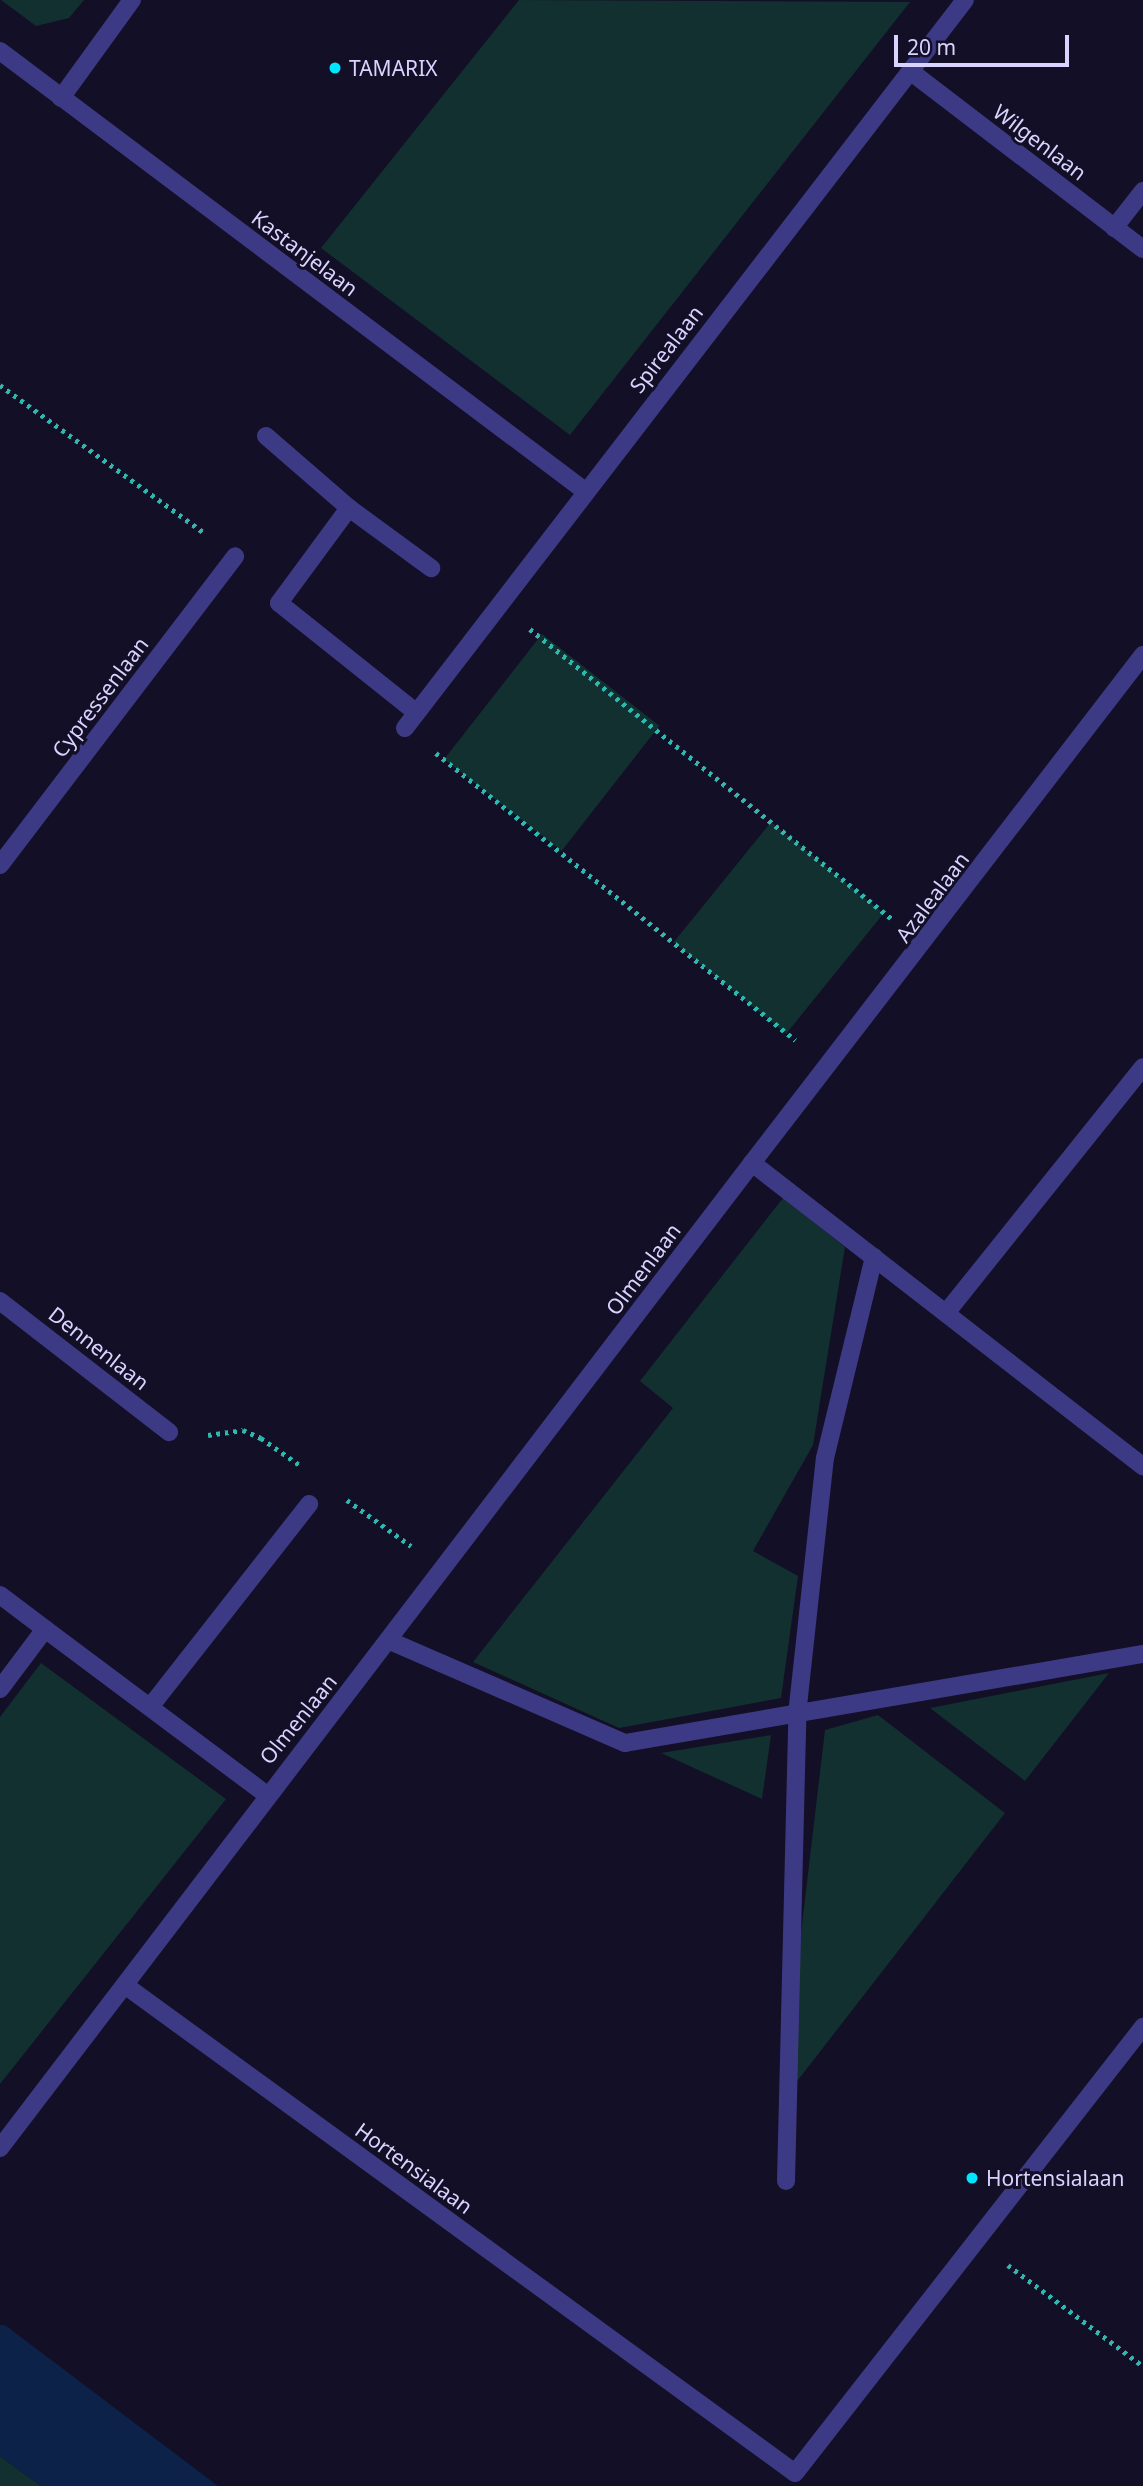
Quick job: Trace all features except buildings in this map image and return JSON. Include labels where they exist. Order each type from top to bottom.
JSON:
[{"type":"street","points":[[61,98],[132,0]]},
{"type":"street","name":"Spirealaan","points":[[405,729],[584,491],[965,0]]},
{"type":"street","name":"Kastanjelaan","points":[[0,51],[584,491]]},
{"type":"street","name":"Wilgenlaan","points":[[910,71],[1143,249]]},
{"type":"street","points":[[1114,228],[1143,191]]},
{"type":"street","points":[[266,436],[349,508],[431,568]]},
{"type":"street","points":[[349,508],[279,603],[417,713]]},
{"type":"street","name":"Cypressenlaan","points":[[0,865],[235,556]]},
{"type":"street","name":"Azalealaan","points":[[752,1163],[924,945],[1143,654]]},
{"type":"street","points":[[946,1313],[1143,1067]]},
{"type":"street","points":[[752,1163],[1143,1466]]},
{"type":"street","name":"Olmenlaan","points":[[0,2148],[126,1986],[267,1795],[390,1641],[752,1163]]},
{"type":"street","points":[[786,2181],[797,1715],[825,1458],[874,1257]]},
{"type":"street","name":"Dennenlaan","points":[[0,1301],[169,1432]]},
{"type":"street","points":[[150,1707],[309,1504]]},
{"type":"street","name":"Olmenlaan","points":[[0,1595],[267,1795]]},
{"type":"street","points":[[0,1689],[46,1629]]},
{"type":"street","points":[[390,1641],[625,1743],[1143,1654]]},
{"type":"street","name":"Hortensialaan","points":[[126,1986],[795,2473],[1143,2027]]},
{"type":"path","points":[[0,385],[235,556]]},
{"type":"path","points":[[499,604],[924,945]]},
{"type":"path","points":[[405,729],[828,1066]]},
{"type":"path","points":[[976,2242],[1143,2366]]},
{"type":"green space","points":[[1,0],[84,0],[69,18],[36,26]]},
{"type":"green space","points":[[519,0],[910,2],[570,435],[321,248]]},
{"type":"green space","points":[[542,634],[659,726],[562,851],[444,759]]},
{"type":"green space","points":[[771,822],[884,913],[786,1034],[673,942]]},
{"type":"green space","points":[[783,1198],[845,1247],[813,1445],[753,1551],[798,1576],[781,1698],[619,1728],[473,1662],[673,1408],[640,1381]]},
{"type":"green space","points":[[41,1663],[226,1799],[0,2084],[0,1717]]},
{"type":"green space","points":[[1109,1673],[1025,1781],[930,1708]]},
{"type":"green space","points":[[878,1715],[1005,1813],[781,2102],[825,1730]]},
{"type":"green space","points":[[771,1735],[762,1799],[661,1753]]},
{"type":"green space","points":[[0,2456],[41,2486],[0,2486]]},
{"type":"water","points":[[0,2325],[5,2325],[218,2486],[41,2486],[0,2456]]},
{"type":"place","name":"TAMARIX","points":[[335,68]]},
{"type":"place","name":"Hortensialaan","points":[[972,2178]]}]
